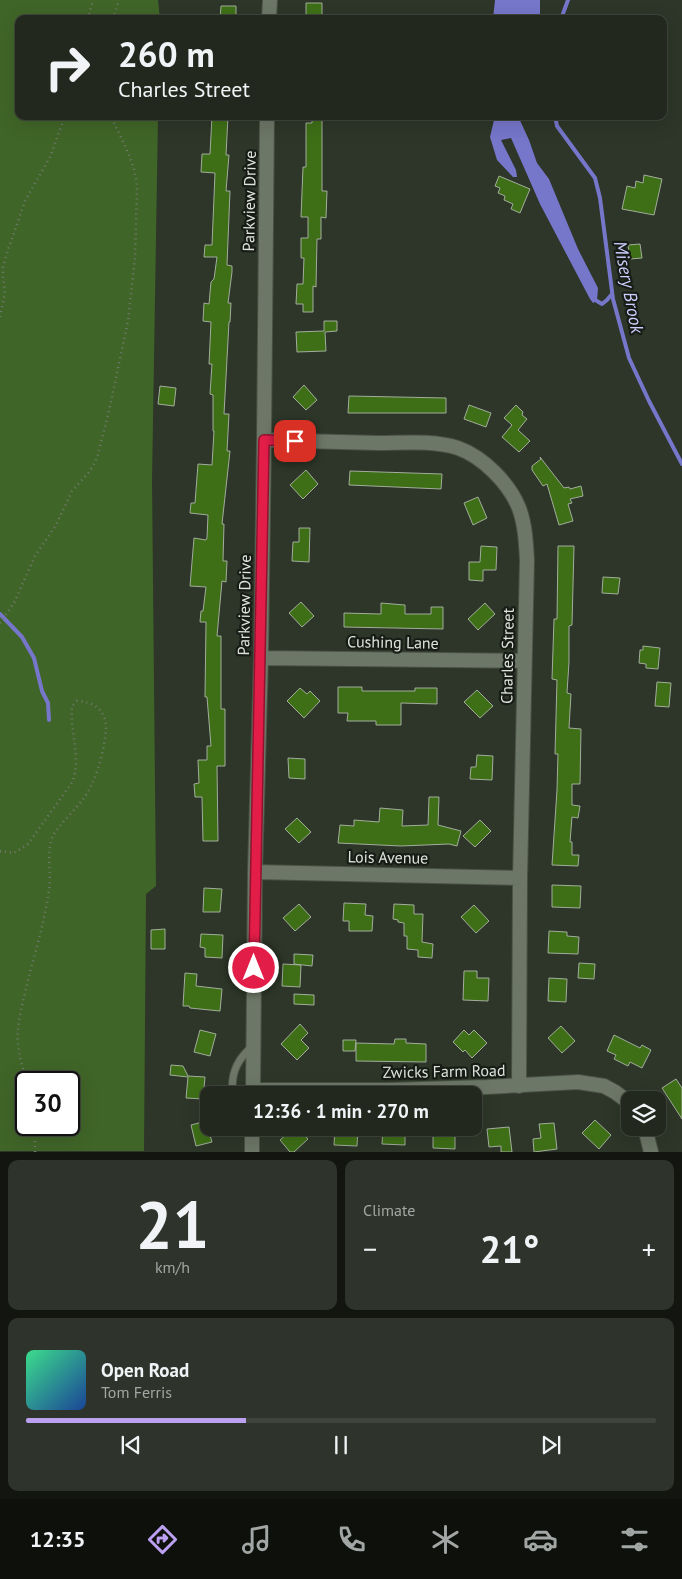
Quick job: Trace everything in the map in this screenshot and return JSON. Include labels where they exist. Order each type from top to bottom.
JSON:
[{"type":"street","points":[[269,15],[270,0]]},
{"type":"street","name":"Parkview Drive","points":[[253,1086],[268,120]]},
{"type":"street","name":"Charles Street","points":[[264,440],[458,448],[491,470],[511,493],[518,507],[526,537],[527,560],[520,878],[519,1086]]},
{"type":"street","name":"Cushing Lane","points":[[261,658],[524,661]]},
{"type":"street","name":"Lois Avenue","points":[[255,872],[520,878]]},
{"type":"street","name":"Zwicks Farm Road","points":[[482,1087],[578,1082],[610,1089],[621,1097]]},
{"type":"street","points":[[251,1136],[252,1152]]},
{"type":"street","points":[[647,1136],[651,1152]]},
{"type":"lane","points":[[232,1086],[232,1079],[240,1058],[254,1046]]},
{"type":"path","points":[[89,15],[93,0]]},
{"type":"path","points":[[114,15],[119,0]]},
{"type":"path","points":[[0,317],[5,293],[3,277],[8,250],[25,201],[50,157],[64,120]]},
{"type":"path","points":[[0,623],[14,603],[35,556],[61,515],[72,491],[90,471],[97,458],[124,347],[134,275],[137,181],[132,162],[113,120]]},
{"type":"path","points":[[0,851],[14,853],[28,844],[71,784],[75,773],[72,706],[76,702],[90,703],[97,707],[101,710],[105,719],[106,728],[93,783],[84,798],[54,834],[51,844],[51,872],[46,912],[28,980],[17,1032],[24,1071]]},
{"type":"path","points":[[35,1136],[35,1152]]},
{"type":"green space","points":[[0,0],[158,0],[160,15],[15,15],[15,120],[158,120],[152,481],[156,886],[146,894],[144,1151],[0,1151]]},
{"type":"shaded area","points":[[495,0],[540,0],[540,15],[493,15]]},
{"type":"shaded area","points":[[494,120],[520,120],[537,163],[549,179],[578,249],[598,288],[597,301],[593,303],[590,299],[540,204],[511,138],[501,140],[516,170],[517,177],[513,177],[497,160],[490,137]]},
{"type":"building","points":[[306,3],[322,3],[322,15],[306,15]]},
{"type":"building","points":[[221,6],[236,6],[236,15],[220,15]]},
{"type":"building","points":[[212,120],[228,120],[226,155],[229,155],[226,191],[230,191],[227,265],[232,266],[232,272],[228,303],[231,303],[224,414],[229,414],[227,451],[230,451],[222,524],[224,524],[223,561],[227,561],[226,582],[222,581],[217,636],[221,636],[221,709],[225,709],[225,766],[217,766],[218,841],[203,841],[202,797],[195,797],[194,784],[199,783],[198,760],[207,760],[207,746],[211,746],[207,697],[205,697],[206,622],[200,622],[206,587],[190,586],[194,538],[206,540],[208,515],[190,513],[191,503],[195,503],[198,464],[212,465],[214,431],[213,395],[210,394],[212,364],[209,364],[211,322],[203,321],[204,303],[209,304],[211,282],[214,279],[217,257],[204,257],[205,245],[212,245],[215,173],[201,172],[202,154],[210,154]]},
{"type":"building","points":[[312,120],[322,120],[322,191],[327,191],[326,218],[321,217],[321,239],[317,239],[316,287],[313,286],[313,312],[303,312],[303,304],[296,304],[297,284],[303,284],[304,258],[301,258],[301,238],[308,238],[308,217],[301,217],[303,167],[306,167],[306,123],[312,123]]},
{"type":"building","points":[[644,175],[662,179],[654,215],[622,209],[627,186],[635,188],[636,181],[643,183]]},
{"type":"building","points":[[499,176],[530,189],[520,213],[511,209],[513,204],[504,200],[505,196],[498,193],[500,188],[495,186]]},
{"type":"building","points":[[640,244],[642,258],[630,259],[628,245]]},
{"type":"building","points":[[324,321],[337,321],[337,331],[325,332],[326,351],[297,352],[296,332],[324,331]]},
{"type":"building","points":[[304,385],[317,400],[306,410],[293,397]]},
{"type":"building","points":[[160,386],[176,388],[174,406],[158,404]]},
{"type":"building","points":[[349,396],[446,398],[446,413],[348,413]]},
{"type":"building","points":[[469,405],[491,413],[486,427],[464,419]]},
{"type":"building","points":[[516,405],[527,419],[518,430],[530,441],[519,452],[502,437],[512,425],[504,418]]},
{"type":"building","points":[[540,457],[564,488],[569,487],[570,489],[581,486],[583,496],[570,499],[572,503],[568,504],[573,521],[559,525],[547,484],[543,486],[532,470],[532,466],[541,459]]},
{"type":"building","points":[[306,470],[318,484],[303,499],[290,485]]},
{"type":"building","points":[[350,471],[442,474],[441,489],[349,485]]},
{"type":"building","points":[[478,497],[487,518],[473,525],[464,503]]},
{"type":"building","points":[[299,528],[310,528],[309,562],[292,561],[293,542],[299,542]]},
{"type":"building","points":[[481,546],[497,547],[496,570],[483,570],[483,581],[469,580],[469,562],[480,562]]},
{"type":"building","points":[[558,546],[574,546],[572,625],[569,626],[567,693],[571,694],[569,728],[581,729],[580,784],[572,784],[572,805],[580,806],[578,818],[572,817],[570,842],[572,842],[572,855],[579,855],[578,866],[552,865],[558,754],[555,754],[557,680],[552,679],[554,619],[557,619]]},
{"type":"building","points":[[603,577],[620,578],[618,594],[602,593]]},
{"type":"building","points":[[301,602],[314,616],[302,627],[289,613]]},
{"type":"building","points":[[381,603],[405,605],[405,614],[431,614],[431,607],[443,607],[443,629],[344,627],[344,613],[381,614]]},
{"type":"building","points":[[485,603],[495,614],[478,630],[468,619]]},
{"type":"building","points":[[643,646],[660,648],[658,669],[646,668],[646,664],[639,663],[640,650],[643,650]]},
{"type":"building","points":[[657,682],[671,683],[669,707],[655,706]]},
{"type":"building","points":[[338,687],[362,687],[362,691],[415,691],[415,688],[437,688],[437,704],[401,703],[401,725],[376,725],[376,721],[347,721],[348,713],[338,713]]},
{"type":"building","points":[[300,688],[307,694],[310,691],[320,701],[304,718],[287,701]]},
{"type":"building","points":[[477,690],[493,706],[480,718],[464,702]]},
{"type":"building","points":[[477,755],[493,756],[492,780],[470,779],[471,767],[476,767]]},
{"type":"building","points":[[288,758],[305,759],[305,779],[289,778]]},
{"type":"building","points":[[429,797],[439,797],[438,825],[461,831],[457,846],[449,844],[401,846],[338,843],[340,825],[354,826],[354,820],[379,822],[380,808],[403,810],[402,826],[428,825]]},
{"type":"building","points":[[297,818],[311,832],[299,843],[285,829]]},
{"type":"building","points":[[480,820],[491,831],[475,847],[463,836]]},
{"type":"building","points":[[552,885],[581,886],[580,908],[552,907]]},
{"type":"building","points":[[204,888],[222,889],[220,912],[203,912]]},
{"type":"building","points":[[344,903],[366,904],[365,915],[373,916],[372,931],[349,931],[349,921],[343,921]]},
{"type":"building","points":[[299,904],[311,917],[295,931],[283,918]]},
{"type":"building","points":[[394,904],[414,905],[414,914],[423,914],[422,942],[433,944],[432,958],[418,957],[418,950],[407,949],[404,923],[393,919]]},
{"type":"building","points":[[474,905],[489,921],[476,933],[461,917]]},
{"type":"building","points":[[165,929],[165,949],[151,949],[151,930]]},
{"type":"building","points":[[549,931],[567,932],[567,936],[579,937],[578,954],[548,953]]},
{"type":"building","points":[[201,934],[223,935],[222,958],[205,957],[205,948],[200,947]]},
{"type":"building","points":[[294,954],[313,955],[312,966],[294,964]]},
{"type":"building","points":[[579,963],[595,964],[594,979],[578,978]]},
{"type":"building","points":[[283,964],[301,965],[300,987],[282,986]]},
{"type":"building","points":[[464,971],[477,971],[477,978],[489,978],[488,1001],[463,1000]]},
{"type":"building","points":[[185,973],[197,974],[196,986],[222,989],[220,1011],[183,1006]]},
{"type":"building","points":[[549,978],[567,979],[566,1002],[548,1001]]},
{"type":"building","points":[[294,994],[314,995],[314,1005],[294,1004]]},
{"type":"building","points":[[300,1024],[308,1033],[301,1040],[309,1048],[297,1060],[281,1044]]},
{"type":"building","points":[[561,1026],[575,1041],[562,1053],[548,1038]]},
{"type":"building","points":[[200,1030],[216,1034],[210,1056],[194,1052]]},
{"type":"building","points":[[464,1030],[469,1035],[474,1030],[487,1043],[472,1058],[465,1050],[463,1052],[453,1042]]},
{"type":"building","points":[[614,1035],[640,1048],[642,1045],[651,1050],[642,1068],[630,1062],[628,1066],[614,1059],[616,1055],[607,1051]]},
{"type":"building","points":[[395,1039],[406,1039],[406,1043],[426,1044],[426,1062],[356,1061],[356,1043],[394,1044]]},
{"type":"building","points":[[343,1040],[356,1040],[355,1051],[343,1051]]},
{"type":"building","points":[[171,1065],[183,1066],[188,1076],[205,1077],[204,1086],[200,1086],[200,1099],[186,1098],[188,1077],[170,1075]]},
{"type":"building","points":[[676,1079],[682,1088],[682,1119],[666,1094],[666,1091],[662,1088]]},
{"type":"building","points":[[595,1120],[611,1135],[599,1149],[582,1133]]},
{"type":"building","points":[[200,1123],[200,1136],[210,1136],[212,1142],[196,1146],[191,1125]]},
{"type":"building","points":[[554,1123],[557,1149],[534,1152],[533,1139],[541,1138],[539,1124]]},
{"type":"building","points":[[509,1127],[512,1152],[501,1152],[501,1146],[489,1147],[487,1129]]},
{"type":"building","points":[[285,1136],[305,1136],[308,1139],[294,1152],[290,1152],[280,1140]]},
{"type":"building","points":[[335,1136],[358,1136],[357,1146],[334,1145]]},
{"type":"building","points":[[382,1136],[405,1136],[405,1145],[382,1144]]},
{"type":"building","points":[[433,1136],[455,1136],[455,1149],[433,1148]]},
{"type":"waterway","name":"Misery Brook","points":[[562,15],[568,0]]},
{"type":"waterway","name":"Misery Brook","points":[[556,120],[557,126],[595,178],[600,198],[613,299],[629,358],[682,464]]},
{"type":"waterway","points":[[597,301],[602,304],[612,294]]},
{"type":"waterway","points":[[0,614],[22,637],[34,658],[42,691],[48,703],[49,720]]},
{"type":"route","points":[[254,968],[264,440],[295,441]]}]
